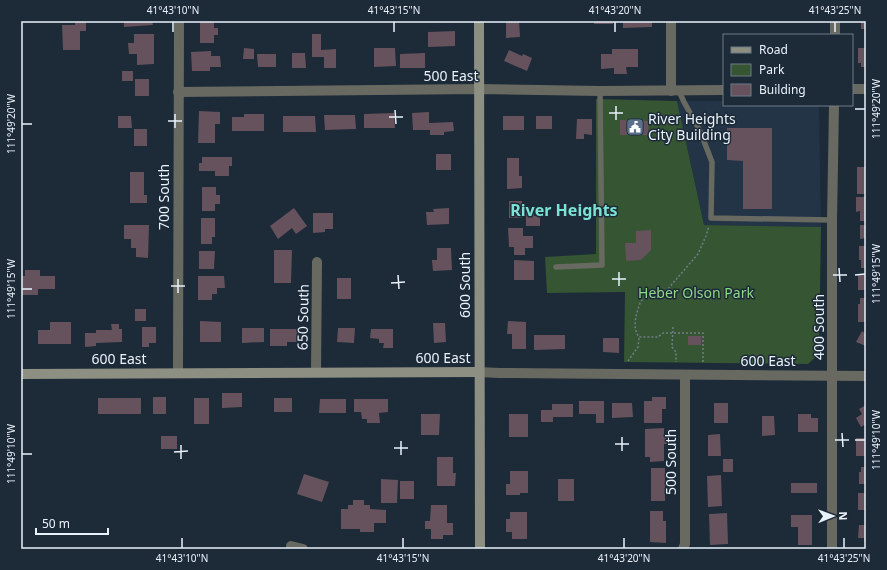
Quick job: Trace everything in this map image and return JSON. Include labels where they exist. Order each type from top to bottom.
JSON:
[{"type":"street","name":"700 South","points":[[178,373],[179,21]]},
{"type":"street","name":"600 South","points":[[479,21],[480,549]]},
{"type":"street","points":[[671,21],[675,91]]},
{"type":"street","points":[[835,21],[835,34]]},
{"type":"street","name":"500 East","points":[[178,92],[479,89],[600,91],[723,90]]},
{"type":"street","points":[[853,89],[866,89]]},
{"type":"street","name":"400 South","points":[[832,549],[832,220],[834,106]]},
{"type":"street","name":"650 South","points":[[316,372],[318,262]]},
{"type":"street","name":"600 East","points":[[21,374],[479,372],[866,376]]},
{"type":"street","name":"500 South","points":[[683,549],[685,544],[684,375]]},
{"type":"street","points":[[291,546],[303,549]]},
{"type":"lane","points":[[556,267],[602,265],[600,91]]},
{"type":"lane","points":[[675,91],[684,102],[700,131],[712,162],[712,218],[832,220]]},
{"type":"path","points":[[628,361],[638,347],[639,338],[636,333],[635,322],[640,303],[648,297],[661,297],[698,254],[712,218]]},
{"type":"path","points":[[673,327],[672,347],[676,352],[676,362]]},
{"type":"path","points":[[639,338],[658,337],[663,333],[703,332],[703,362]]},
{"type":"shaded area","points":[[677,101],[723,101],[723,106],[817,106],[819,109],[821,227],[704,225]]},
{"type":"green space","name":"Heber Olson Park","points":[[596,99],[677,101],[704,225],[821,227],[819,354],[808,364],[624,362],[625,292],[547,293],[545,257],[596,254]]},
{"type":"building","points":[[75,21],[86,21],[86,31],[80,31],[80,50],[63,50],[62,25],[75,25]]},
{"type":"building","points":[[124,21],[152,21],[153,25],[124,27]]},
{"type":"building","points":[[200,21],[214,21],[214,28],[218,28],[218,35],[214,35],[214,43],[200,43]]},
{"type":"building","points":[[506,21],[519,21],[520,37],[506,38]]},
{"type":"building","points":[[594,21],[613,21],[613,24],[594,24]]},
{"type":"building","points":[[623,21],[652,21],[652,27],[623,28]]},
{"type":"building","points":[[861,21],[866,21],[866,29],[861,29]]},
{"type":"building","points":[[455,31],[455,46],[428,47],[428,32]]},
{"type":"building","points":[[134,34],[154,34],[154,64],[137,65],[137,54],[129,54],[128,43],[134,43]]},
{"type":"building","points":[[312,34],[321,34],[321,50],[336,49],[336,68],[324,68],[324,57],[312,57]]},
{"type":"building","points":[[244,48],[254,49],[254,59],[243,59]]},
{"type":"building","points":[[374,48],[395,48],[396,66],[374,67]]},
{"type":"building","points":[[858,48],[866,48],[866,67],[861,67],[861,63],[858,63]]},
{"type":"building","points":[[612,49],[638,49],[638,67],[626,67],[627,74],[614,74],[614,68],[601,69],[601,54],[612,54]]},
{"type":"building","points":[[509,50],[522,56],[523,54],[532,58],[527,71],[504,61]]},
{"type":"building","points":[[211,51],[211,56],[220,56],[221,67],[210,67],[210,71],[192,71],[191,52]]},
{"type":"building","points":[[292,53],[305,53],[306,68],[292,68]]},
{"type":"building","points":[[425,53],[425,68],[400,68],[400,54]]},
{"type":"building","points":[[257,54],[276,54],[276,67],[258,67]]},
{"type":"building","points":[[122,71],[133,71],[133,81],[122,81]]},
{"type":"building","points":[[135,79],[149,79],[149,96],[135,96]]},
{"type":"building","points":[[199,111],[220,112],[220,124],[215,124],[215,143],[198,143]]},
{"type":"building","points":[[429,112],[429,123],[453,122],[454,131],[444,132],[444,135],[430,135],[430,130],[413,130],[412,113]]},
{"type":"building","points":[[394,113],[395,128],[364,128],[364,114]]},
{"type":"building","points":[[244,114],[264,114],[264,131],[232,131],[232,117],[244,117]]},
{"type":"building","points":[[324,115],[355,115],[356,129],[325,130]]},
{"type":"building","points":[[118,116],[131,116],[132,128],[118,128]]},
{"type":"building","points":[[283,116],[315,116],[316,132],[283,132]]},
{"type":"building","points":[[503,116],[524,116],[524,130],[503,130]]},
{"type":"building","points":[[536,116],[552,116],[552,129],[536,129]]},
{"type":"building","points":[[577,119],[592,119],[592,135],[584,134],[584,139],[576,139]]},
{"type":"building","points":[[620,120],[649,121],[648,135],[620,135]]},
{"type":"building","points":[[727,128],[772,128],[772,209],[743,209],[743,161],[727,160]]},
{"type":"building","points":[[134,129],[147,129],[147,146],[134,146]]},
{"type":"building","points":[[436,154],[451,154],[451,170],[436,170]]},
{"type":"building","points":[[202,157],[232,157],[232,166],[229,166],[229,176],[215,176],[215,171],[199,171],[199,163],[202,163]]},
{"type":"building","points":[[507,158],[519,158],[519,176],[522,176],[522,188],[507,189]]},
{"type":"building","points":[[857,167],[866,167],[866,194],[857,194]]},
{"type":"building","points":[[130,172],[144,172],[144,195],[147,195],[147,203],[130,203]]},
{"type":"building","points":[[202,187],[216,187],[216,195],[220,195],[220,204],[215,204],[215,211],[202,211]]},
{"type":"building","points":[[856,197],[866,197],[866,221],[860,221],[860,211],[856,212]]},
{"type":"building","points":[[509,201],[522,201],[522,218],[509,218]]},
{"type":"building","points":[[294,208],[307,226],[296,234],[292,228],[278,239],[270,226]]},
{"type":"building","points":[[449,208],[449,224],[427,225],[426,212],[434,212],[433,209]]},
{"type":"building","points":[[526,212],[534,212],[534,216],[540,216],[540,226],[526,226]]},
{"type":"building","points":[[313,213],[333,213],[333,229],[325,229],[325,232],[313,233]]},
{"type":"building","points":[[201,218],[215,218],[215,237],[212,237],[212,244],[201,244]]},
{"type":"building","points":[[124,225],[149,225],[148,258],[136,257],[136,248],[131,248],[131,239],[124,239]]},
{"type":"building","points":[[860,225],[866,225],[866,238],[860,239]]},
{"type":"building","points":[[508,228],[523,228],[523,236],[533,236],[533,248],[525,248],[525,255],[514,255],[514,247],[509,247]]},
{"type":"building","points":[[651,230],[651,250],[641,260],[626,261],[625,243],[636,243],[636,231]]},
{"type":"building","points":[[859,246],[866,246],[866,268],[861,268],[861,260],[859,260]]},
{"type":"building","points":[[437,248],[451,248],[452,270],[433,271],[432,260],[437,260]]},
{"type":"building","points":[[274,250],[292,250],[291,283],[274,283]]},
{"type":"building","points":[[199,251],[215,251],[214,269],[199,269]]},
{"type":"building","points":[[514,260],[534,261],[534,280],[514,280]]},
{"type":"building","points":[[25,270],[40,270],[40,276],[55,276],[55,289],[38,289],[38,295],[21,295],[21,276],[25,276]]},
{"type":"building","points":[[858,275],[866,275],[866,290],[858,290]]},
{"type":"building","points":[[198,276],[224,276],[225,288],[217,288],[217,294],[212,294],[212,300],[198,300]]},
{"type":"building","points":[[337,278],[351,278],[351,299],[337,299]]},
{"type":"building","points":[[860,298],[866,298],[866,322],[858,322],[858,304],[860,304]]},
{"type":"building","points":[[135,309],[146,309],[146,321],[135,321]]},
{"type":"building","points":[[200,321],[221,322],[221,342],[200,342]]},
{"type":"building","points":[[508,321],[526,322],[526,349],[512,349],[512,334],[507,334]]},
{"type":"building","points":[[50,322],[71,322],[71,344],[38,344],[38,330],[50,330]]},
{"type":"building","points":[[433,323],[445,323],[446,342],[434,343]]},
{"type":"building","points":[[111,324],[119,324],[119,329],[122,329],[122,342],[96,343],[96,346],[85,347],[85,333],[96,333],[96,330],[112,330]]},
{"type":"building","points":[[142,327],[156,327],[156,343],[149,343],[149,347],[142,347]]},
{"type":"building","points":[[242,328],[264,328],[264,342],[242,343]]},
{"type":"building","points":[[338,328],[355,328],[354,343],[337,342]]},
{"type":"building","points":[[270,329],[297,329],[297,342],[287,342],[287,346],[270,346]]},
{"type":"building","points":[[371,329],[393,329],[393,348],[383,348],[384,343],[379,343],[379,339],[370,338]]},
{"type":"building","points":[[862,331],[866,334],[866,346],[856,342]]},
{"type":"building","points":[[534,335],[565,335],[565,349],[534,350]]},
{"type":"building","points":[[688,336],[701,336],[701,345],[688,345]]},
{"type":"building","points":[[603,338],[619,338],[619,353],[603,352]]},
{"type":"building","points":[[222,393],[242,393],[242,407],[222,408]]},
{"type":"building","points":[[153,397],[166,397],[166,414],[153,414]]},
{"type":"building","points":[[652,397],[666,397],[666,409],[662,409],[662,423],[644,423],[644,401],[652,401]]},
{"type":"building","points":[[98,398],[141,398],[141,414],[98,414]]},
{"type":"building","points":[[194,398],[209,398],[209,424],[194,424]]},
{"type":"building","points":[[274,398],[292,398],[292,412],[274,412]]},
{"type":"building","points":[[320,399],[346,399],[346,413],[319,413]]},
{"type":"building","points":[[354,399],[388,399],[388,412],[379,413],[380,423],[367,423],[367,419],[362,419],[361,412],[354,412]]},
{"type":"building","points":[[579,401],[604,401],[604,423],[596,423],[596,414],[579,414]]},
{"type":"building","points":[[612,403],[632,403],[633,417],[612,418]]},
{"type":"building","points":[[714,403],[728,403],[728,423],[714,423]]},
{"type":"building","points":[[552,404],[573,404],[573,417],[553,417],[553,422],[541,422],[541,410],[552,410]]},
{"type":"building","points":[[866,405],[866,424],[861,427],[856,418],[862,414],[859,409]]},
{"type":"building","points":[[421,414],[440,414],[439,435],[421,435]]},
{"type":"building","points":[[509,414],[528,414],[528,437],[509,437]]},
{"type":"building","points":[[798,414],[811,414],[811,418],[818,418],[818,432],[798,432]]},
{"type":"building","points":[[762,416],[774,416],[775,435],[762,436]]},
{"type":"building","points":[[664,428],[664,434],[668,434],[668,444],[664,444],[664,461],[650,462],[650,457],[645,457],[645,429]]},
{"type":"building","points":[[720,434],[721,456],[708,456],[708,435]]},
{"type":"building","points":[[161,436],[177,436],[177,449],[161,449]]},
{"type":"building","points":[[856,438],[866,438],[866,456],[856,456]]},
{"type":"building","points":[[437,457],[453,457],[453,473],[456,473],[455,486],[437,486]]},
{"type":"building","points":[[723,459],[733,459],[733,472],[723,472]]},
{"type":"building","points":[[861,467],[866,467],[866,484],[859,484],[859,472],[861,472]]},
{"type":"building","points":[[651,468],[665,468],[665,501],[651,501]]},
{"type":"building","points":[[510,471],[528,471],[528,493],[520,493],[520,495],[506,495],[506,484],[510,484]]},
{"type":"building","points":[[304,474],[329,482],[322,502],[297,494]]},
{"type":"building","points":[[721,475],[722,506],[708,507],[707,476]]},
{"type":"building","points":[[381,479],[398,480],[397,503],[381,503]]},
{"type":"building","points":[[558,479],[574,479],[574,501],[558,501]]},
{"type":"building","points":[[400,481],[414,481],[414,499],[400,499]]},
{"type":"building","points":[[791,483],[817,483],[817,493],[791,493]]},
{"type":"building","points":[[858,493],[866,493],[866,510],[858,510]]},
{"type":"building","points":[[353,500],[364,500],[364,505],[370,505],[370,509],[386,510],[386,523],[374,523],[374,532],[360,532],[360,529],[341,529],[341,509],[348,509],[348,505],[353,505]]},
{"type":"building","points":[[431,505],[447,505],[447,523],[453,523],[453,535],[443,535],[443,539],[431,539],[431,529],[425,529],[425,521],[430,521]]},
{"type":"building","points":[[650,511],[663,511],[663,521],[666,521],[666,543],[650,542]]},
{"type":"building","points":[[510,512],[527,512],[527,539],[512,539],[512,532],[506,532],[506,519],[510,519]]},
{"type":"building","points":[[727,513],[728,544],[710,545],[709,514]]},
{"type":"building","points":[[791,515],[812,515],[812,545],[798,545],[798,527],[791,527]]},
{"type":"building","points":[[859,525],[866,525],[866,541],[864,541],[864,538],[858,538]]},
{"type":"place","name":"River Heights City Building","points":[[635,127]]},
{"type":"district","name":"River Heights","points":[[564,210]]}]
